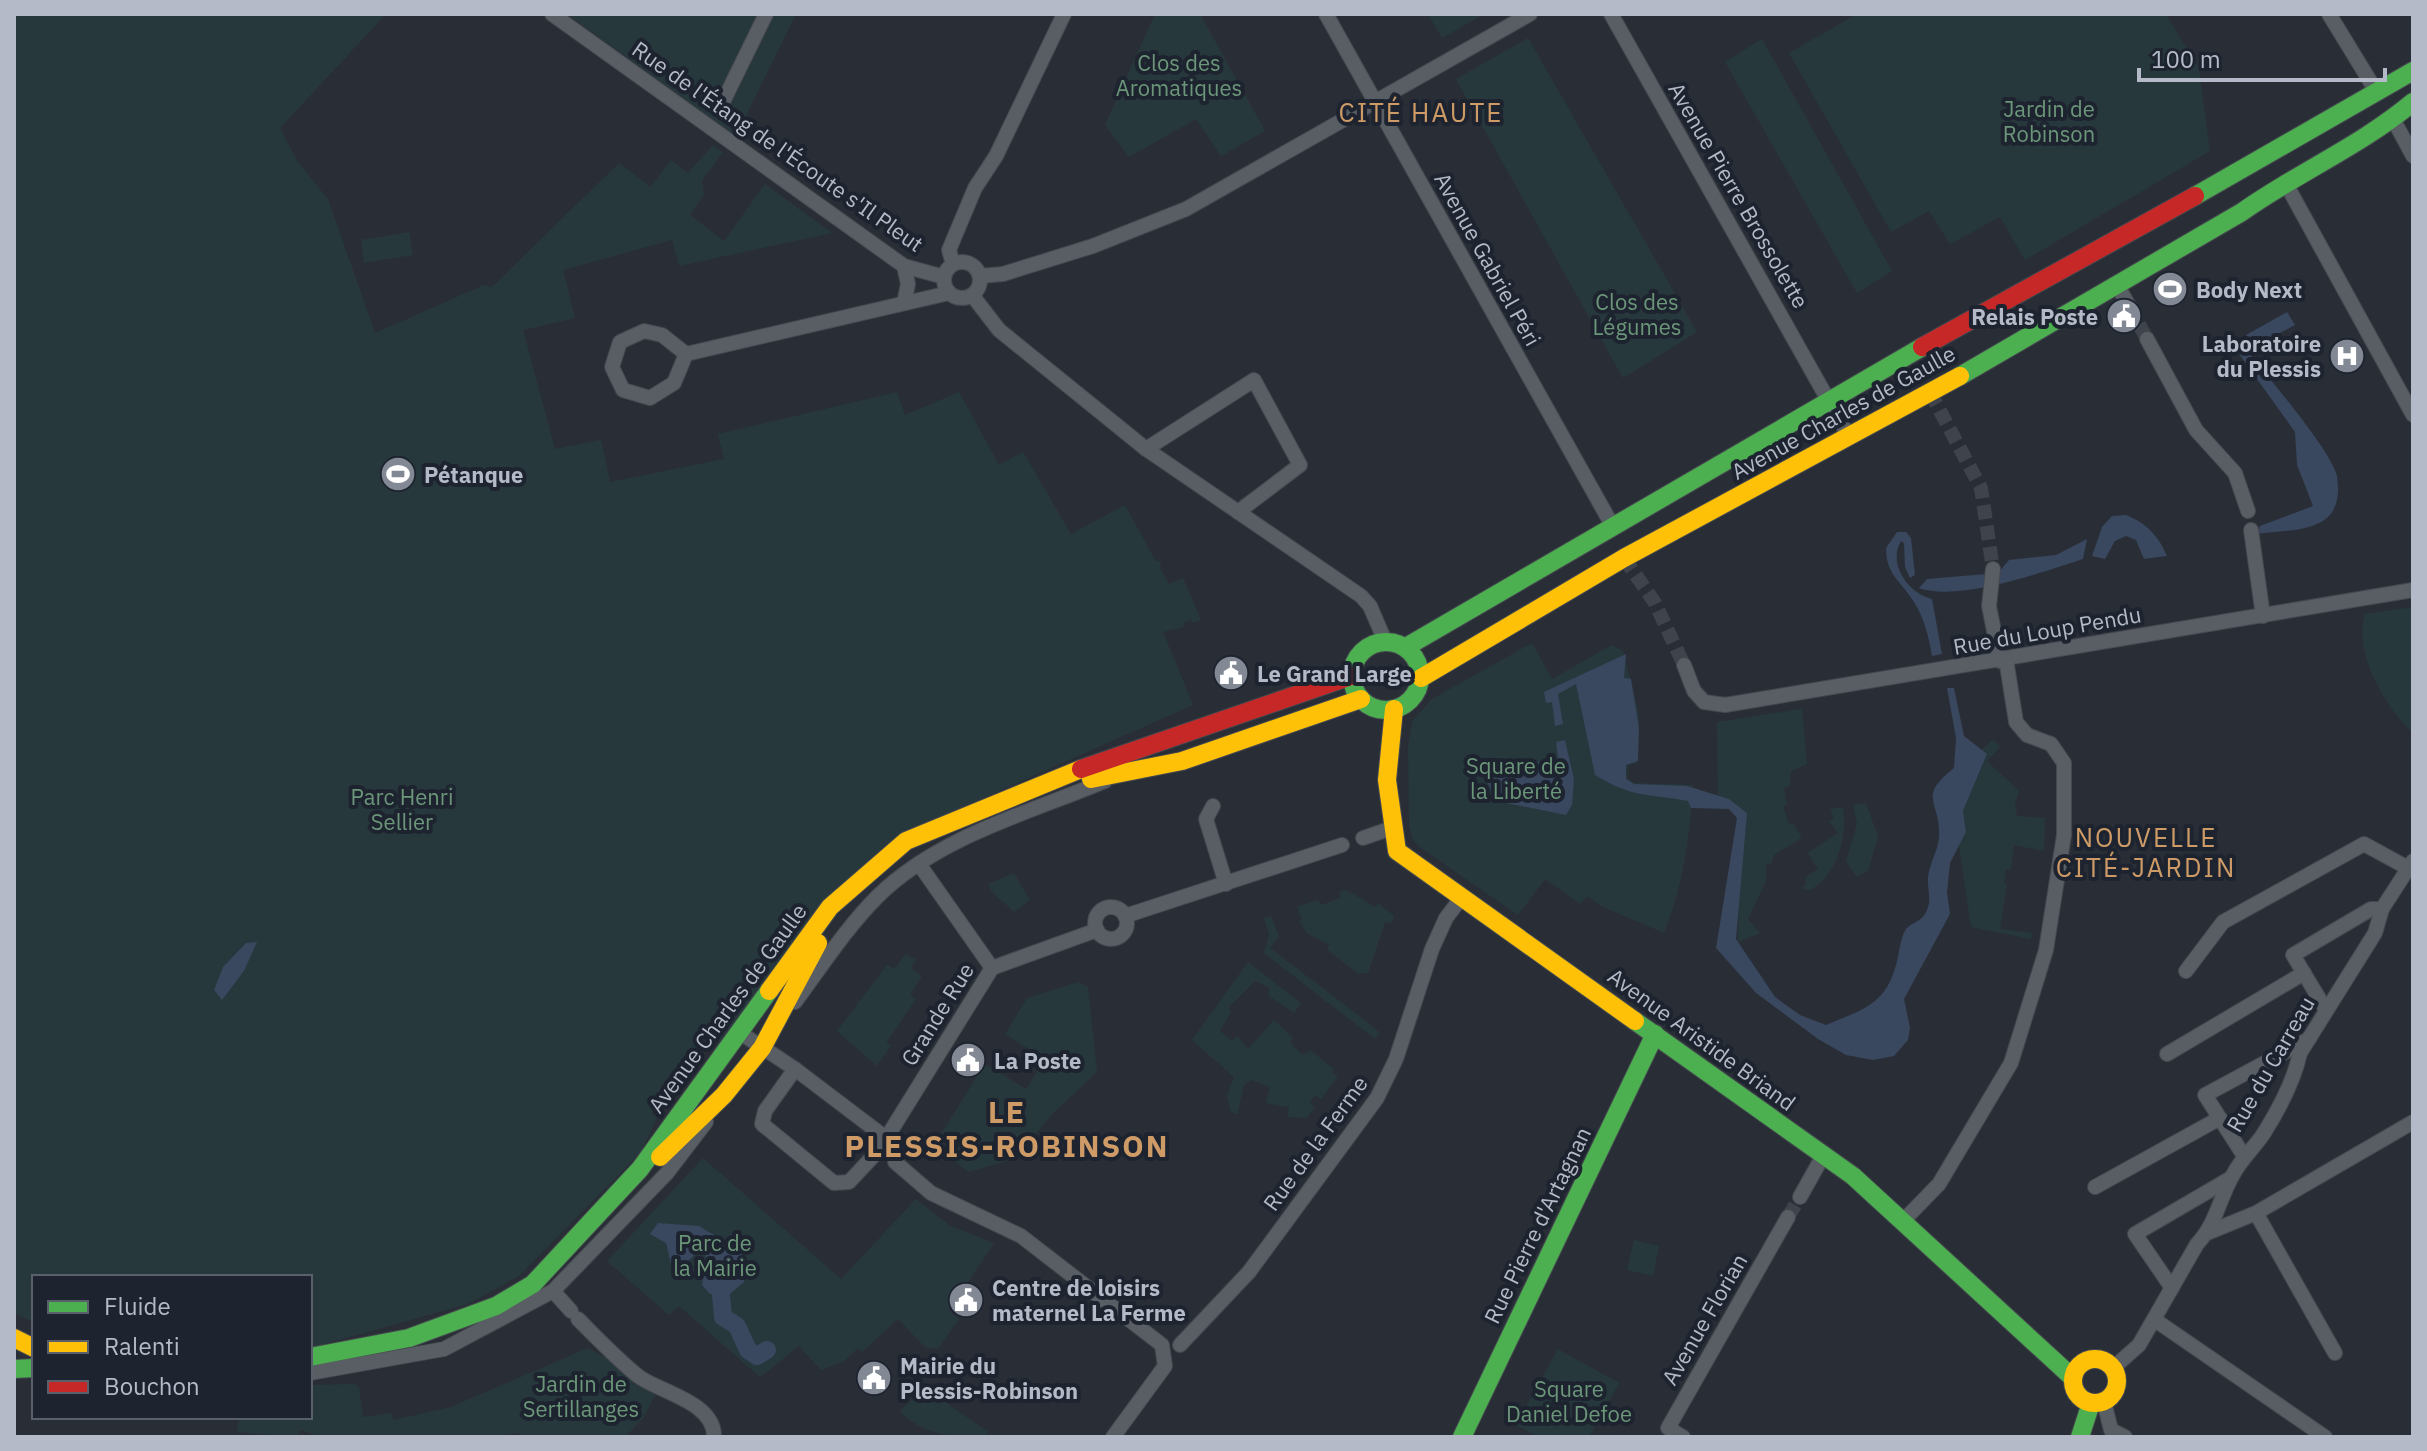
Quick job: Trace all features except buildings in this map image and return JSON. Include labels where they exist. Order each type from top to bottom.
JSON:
[{"type":"main road","name":"Avenue Charles de Gaulle","points":[[1406,647],[1829,398],[2326,124],[2413,71]]},
{"type":"main road","points":[[2376,91],[2393,119]]},
{"type":"main road","name":"Avenue Charles de Gaulle","points":[[1421,678],[1624,558],[1849,437],[2117,285],[2393,119],[2413,102]]},
{"type":"main road","points":[[2270,154],[2285,182]]},
{"type":"main road","points":[[1385,641],[1406,647],[1419,667],[1421,678],[1412,698],[1394,709],[1376,709],[1361,699],[1351,676],[1358,655],[1374,643],[1385,641]]},
{"type":"main road","name":"Avenue Charles de Gaulle","points":[[312,1357],[409,1338],[496,1306],[533,1284],[640,1169],[830,907],[906,841],[1012,795],[1351,676]]},
{"type":"main road","name":"Avenue Charles de Gaulle","points":[[1012,795],[1182,761],[1361,699]]},
{"type":"main road","points":[[1389,829],[1389,728],[1394,709]]},
{"type":"main road","name":"Avenue Aristide Briand","points":[[1389,829],[1397,851],[1853,1176],[2073,1378]]},
{"type":"main road","name":"Avenue Charles de Gaulle","points":[[640,1169],[660,1157],[724,1095],[762,1048],[815,946],[859,879]]},
{"type":"main road","name":"Rue Pierre d'Artagnan","points":[[1462,1437],[1655,1034]]},
{"type":"main road","points":[[14,1338],[32,1347]]},
{"type":"main road","points":[[2080,1437],[2097,1402],[2117,1387],[2113,1368],[2102,1360],[2089,1360],[2078,1366],[2073,1378],[2075,1391],[2097,1402]]},
{"type":"street","name":"Rue de l'Étang de l'Écoute s'Il Pleut","points":[[552,14],[904,266],[944,277]]},
{"type":"street","points":[[719,110],[766,14]]},
{"type":"street","points":[[953,264],[949,250],[963,214],[999,151],[1064,14]]},
{"type":"street","name":"Avenue Gabriel Péri","points":[[1326,14],[1612,525]]},
{"type":"street","points":[[980,276],[1003,274],[1135,232],[1186,209],[1530,14]]},
{"type":"street","name":"Avenue Pierre Brossolette","points":[[1611,14],[1849,437]]},
{"type":"street","points":[[2329,14],[2376,91]]},
{"type":"street","points":[[2393,119],[2413,156]]},
{"type":"street","points":[[2285,182],[2413,415]]},
{"type":"street","points":[[686,354],[949,293],[960,298],[972,295],[979,287],[980,276],[970,263],[953,264]]},
{"type":"street","points":[[949,293],[944,277],[953,264]]},
{"type":"street","points":[[904,266],[908,284],[904,303]]},
{"type":"street","points":[[2117,285],[2129,306]]},
{"type":"street","points":[[972,295],[999,330],[1146,449],[1361,596],[1370,606],[1385,641]]},
{"type":"street","points":[[635,332],[662,335],[686,354],[674,383],[650,398],[631,395],[613,375],[615,349],[635,332]]},
{"type":"street","points":[[2147,339],[2196,430],[2235,473],[2248,511]]},
{"type":"street","points":[[1146,449],[1254,380],[1300,465],[1238,512]]},
{"type":"street","points":[[2252,534],[2263,616]]},
{"type":"street","points":[[1903,1221],[1939,1184],[2011,1063],[2046,950],[2064,835],[2064,763],[2051,744],[2027,735],[2016,722],[1989,588],[1993,569]]},
{"type":"street","name":"Rue du Loup Pendu","points":[[1684,665],[1694,691],[1704,702],[1725,705],[2413,590]]},
{"type":"street","name":"Avenue Charles de Gaulle","points":[[762,1048],[849,928],[879,895],[919,864],[987,829],[1133,770]]},
{"type":"street","points":[[1213,806],[1206,819],[1226,884]]},
{"type":"street","points":[[1363,838],[1389,829]]},
{"type":"street","points":[[2186,971],[2223,922],[2364,844],[2410,864]]},
{"type":"street","points":[[1125,916],[1342,845]]},
{"type":"street","points":[[919,864],[992,968]]},
{"type":"street","name":"Rue du Carreau","points":[[2113,1368],[2139,1345],[2197,1244],[2207,1233],[2231,1177],[2262,1135],[2296,1072],[2300,1053],[2375,933],[2382,909],[2410,864]]},
{"type":"street","name":"Rue de la Ferme","points":[[1180,1345],[1249,1272],[1377,1098],[1396,1059],[1432,949],[1446,918],[1462,897]]},
{"type":"street","points":[[1113,907],[1125,916],[1126,926],[1117,937],[1107,938],[1097,930],[1095,920],[1104,909],[1113,907]]},
{"type":"street","points":[[2326,1010],[2293,955],[2371,909],[2382,909]]},
{"type":"street","name":"Grande Rue","points":[[795,1069],[765,1111],[762,1124],[834,1183],[849,1182],[887,1152],[992,968],[1097,930]]},
{"type":"street","points":[[2167,1054],[2304,973]]},
{"type":"street","points":[[739,1032],[795,1069],[931,1193],[1021,1236],[1162,1345],[1165,1366],[1113,1437]]},
{"type":"street","points":[[2244,1156],[2205,1095],[2309,1039]]},
{"type":"street","name":"Avenue Charles de Gaulle","points":[[312,1373],[444,1349],[553,1291],[685,1153],[724,1095]]},
{"type":"street","points":[[2095,1187],[2220,1118]]},
{"type":"street","points":[[2207,1233],[2256,1213],[2413,1122]]},
{"type":"street","points":[[1800,1197],[1823,1156]]},
{"type":"street","points":[[2172,1288],[2135,1234],[2231,1177]]},
{"type":"street","points":[[2256,1213],[2335,1353]]},
{"type":"street","name":"Avenue Florian","points":[[1683,1437],[1668,1428],[1788,1217]]},
{"type":"street","points":[[553,1291],[641,1378],[666,1389],[697,1410],[712,1425],[714,1437]]},
{"type":"street","points":[[2155,1320],[2325,1437]]},
{"type":"street","points":[[2097,1402],[2111,1430],[2125,1437]]},
{"type":"green space","name":"Parc Henri Sellier","points":[[14,14],[386,14],[280,128],[297,161],[328,199],[375,333],[484,285],[492,287],[619,163],[651,187],[671,160],[688,173],[713,145],[723,152],[702,181],[704,195],[690,215],[724,241],[765,184],[832,233],[679,266],[672,240],[563,270],[575,318],[523,330],[555,449],[601,440],[610,482],[724,459],[718,434],[897,392],[905,415],[959,392],[999,465],[1023,452],[1071,534],[1125,505],[1155,560],[1161,562],[1160,568],[1169,584],[1183,578],[1201,620],[1193,623],[1191,619],[1183,623],[1184,627],[1163,632],[1193,705],[911,830],[724,1042],[713,1038],[675,1091],[671,1089],[652,1114],[657,1118],[641,1152],[519,1276],[468,1304],[312,1347],[312,1275],[32,1275],[32,1321],[14,1313]]},
{"type":"green space","points":[[567,14],[796,14],[736,136]]},
{"type":"green space","name":"Clos des Aromatiques","points":[[1155,14],[1200,14],[1265,131],[1221,156],[1196,119],[1129,157],[1105,125]]},
{"type":"green space","points":[[1428,14],[1484,14],[1442,38]]},
{"type":"green space","name":"Jardin de Robinson","points":[[1857,14],[2166,14],[2199,69],[2210,151],[2025,260],[2000,217],[1950,244],[1929,211],[1891,232],[1789,53]]},
{"type":"green space","name":"Clos des Légumes","points":[[1528,38],[1697,332],[1623,378],[1456,79]]},
{"type":"green space","points":[[1762,39],[1892,271],[1857,293],[1725,62]]},
{"type":"green space","points":[[409,232],[413,255],[364,263],[361,240]]},
{"type":"green space","points":[[2413,607],[2413,733],[2392,709],[2374,678],[2362,629],[2365,614]]},
{"type":"green space","name":"Square de la Liberté","points":[[1532,643],[1552,679],[1612,645],[1623,651],[1639,715],[1637,763],[1628,765],[1627,778],[1634,783],[1693,785],[1684,860],[1664,933],[1601,906],[1587,896],[1580,904],[1545,879],[1518,915],[1413,840],[1409,826],[1408,744],[1413,720],[1432,699]]},
{"type":"green space","points":[[1802,709],[1807,764],[1791,771],[1790,786],[1784,788],[1787,805],[1783,806],[1789,825],[1793,824],[1802,838],[1774,855],[1771,865],[1766,864],[1766,881],[1748,919],[1760,933],[1738,942],[1739,879],[1747,813],[1729,799],[1718,796],[1717,722]]},
{"type":"green space","points":[[1993,740],[2000,747],[1987,761],[2019,791],[2015,804],[2017,816],[2045,818],[2044,851],[2014,845],[2011,869],[2006,870],[2004,883],[2007,884],[2000,929],[2032,933],[2031,939],[1971,927],[1959,846],[1966,832],[1963,811],[1987,755],[1981,750]]},
{"type":"green space","points":[[1866,803],[1878,837],[1868,871],[1857,877],[1846,861],[1857,824],[1853,805]]},
{"type":"green space","points":[[1843,807],[1844,830],[1834,865],[1819,884],[1810,890],[1801,888],[1805,886],[1806,877],[1818,869],[1808,853],[1838,833],[1829,821],[1834,818],[1830,809]]},
{"type":"green space","points":[[1014,873],[1030,900],[1014,912],[992,892],[988,884]]},
{"type":"green space","points":[[1346,890],[1375,907],[1378,903],[1394,916],[1392,923],[1385,922],[1368,973],[1357,973],[1327,949],[1329,945],[1307,933],[1299,921],[1302,920],[1297,907],[1318,900],[1321,905],[1340,898],[1339,892]]},
{"type":"green space","points":[[1271,916],[1279,936],[1270,948],[1380,1033],[1375,1039],[1264,953],[1269,934],[1264,918]]},
{"type":"green space","points":[[906,954],[916,960],[911,968],[922,976],[910,995],[916,999],[886,1043],[891,1045],[877,1066],[837,1031],[887,965],[894,969]]},
{"type":"green space","points":[[1248,962],[1301,1003],[1294,1013],[1268,995],[1270,988],[1255,981],[1229,1007],[1231,1012],[1220,1031],[1232,1041],[1237,1036],[1248,1049],[1274,1020],[1293,1038],[1290,1042],[1302,1055],[1311,1051],[1334,1069],[1332,1072],[1338,1077],[1321,1099],[1315,1095],[1310,1102],[1315,1107],[1307,1118],[1288,1117],[1289,1107],[1266,1103],[1270,1087],[1252,1080],[1244,1085],[1237,1115],[1231,1112],[1227,1096],[1234,1077],[1192,1040]]},
{"type":"green space","points":[[1078,982],[1088,987],[1097,1072],[1051,1115],[1017,1158],[968,1172],[934,1145],[985,1064],[1026,1089],[1045,1059],[1005,1034],[1027,998]]},
{"type":"green space","name":"Parc de la Mairie","points":[[703,1158],[841,1279],[916,1199],[950,1226],[994,1243],[949,1311],[959,1319],[938,1349],[925,1347],[898,1319],[862,1352],[858,1348],[843,1362],[821,1370],[799,1346],[760,1377],[679,1306],[669,1315],[607,1261]]},
{"type":"green space","points":[[1634,1240],[1659,1246],[1653,1276],[1627,1270]]},
{"type":"green space","name":"Jardin de Sertillanges","points":[[588,1348],[614,1362],[656,1394],[643,1418],[625,1437],[529,1437],[516,1433],[492,1437],[321,1437],[301,1430],[297,1437],[237,1432],[240,1419],[312,1419],[312,1385],[354,1384],[359,1387],[363,1417],[392,1413],[393,1420],[451,1407]]},
{"type":"green space","name":"Square Daniel Defoe","points":[[1558,1349],[1619,1383],[1589,1437],[1538,1437],[1516,1425]]},
{"type":"green space","points":[[925,1388],[988,1432],[985,1437],[940,1433],[909,1419],[900,1411]]},
{"type":"water","points":[[2287,312],[2295,325],[2253,347],[2246,335]]},
{"type":"water","points":[[2240,342],[2309,428],[2332,463],[2337,476],[2336,503],[2328,517],[2313,526],[2257,534],[2260,526],[2313,506],[2297,465],[2295,432],[2237,351]]},
{"type":"water","points":[[2126,515],[2151,531],[2167,556],[2144,559],[2136,540],[2126,536],[2115,541],[2105,559],[2092,556],[2102,527],[2112,516]]},
{"type":"water","points":[[1897,532],[1906,532],[1911,538],[1915,575],[1910,578],[1905,567],[1904,543],[1901,541],[1897,550],[1899,568],[1908,585],[1932,599],[1942,654],[1932,656],[1921,615],[1889,565],[1886,548]]},
{"type":"water","points":[[2087,539],[2083,559],[2024,578],[1956,591],[1919,588],[1927,579],[1998,573],[2009,560],[2056,555]]},
{"type":"water","points":[[1626,654],[1624,678],[1631,679],[1639,728],[1638,761],[1626,765],[1626,779],[1634,784],[1687,786],[1729,799],[1747,813],[1736,939],[1775,997],[1800,1015],[1826,1025],[1870,1005],[1885,990],[1906,929],[1927,909],[1929,873],[1939,837],[1933,794],[1936,786],[1954,768],[1956,738],[1947,688],[1954,688],[1964,736],[1987,754],[1963,811],[1966,832],[1950,863],[1947,892],[1950,914],[1904,999],[1910,1028],[1908,1040],[1894,1056],[1873,1060],[1846,1055],[1818,1039],[1756,993],[1716,948],[1737,818],[1729,809],[1691,808],[1688,801],[1631,792],[1595,775],[1576,684],[1558,694],[1563,724],[1555,726],[1552,702],[1546,703],[1544,692]]},
{"type":"water","points":[[1565,740],[1574,779],[1572,805],[1566,815],[1501,802],[1492,796],[1488,782],[1494,770],[1558,758],[1556,742]]},
{"type":"water","points":[[257,942],[244,971],[222,1000],[214,990],[223,967],[246,943]]},
{"type":"water","points":[[658,1223],[699,1226],[742,1252],[744,1282],[729,1295],[710,1294],[702,1285],[706,1253],[699,1251],[679,1269],[671,1264],[666,1243],[650,1234]]},
{"type":"waterway","points":[[721,1295],[723,1317],[737,1326],[748,1350],[757,1356],[767,1350]]},
{"type":"tunnel","points":[[2129,306],[2147,339]]},
{"type":"tunnel","points":[[1930,392],[1981,488],[1993,569]]},
{"type":"tunnel","points":[[1624,558],[1655,603],[1684,665]]},
{"type":"tunnel","points":[[1788,1217],[1800,1197]]},
{"type":"traffic: fast","points":[[2195,196],[2413,71]]},
{"type":"traffic: fast","points":[[1960,376],[2242,212],[2372,132],[2413,102]]},
{"type":"traffic: fast","points":[[1406,647],[1922,347]]},
{"type":"traffic: fast","points":[[1379,642],[1393,642],[1405,647],[1415,657],[1420,676],[1415,695],[1405,705],[1393,710],[1379,710],[1367,705],[1357,695],[1352,683],[1352,669],[1357,657],[1367,647],[1379,642]]},
{"type":"traffic: fast","points":[[312,1357],[409,1338],[496,1306],[533,1284],[640,1169],[769,991]]},
{"type":"traffic: fast","points":[[1635,1021],[1853,1176],[2073,1378]]},
{"type":"traffic: fast","points":[[1462,1437],[1655,1034]]},
{"type":"traffic: fast","points":[[14,1369],[32,1368]]},
{"type":"traffic: fast","points":[[2080,1437],[2091,1403]]},
{"type":"traffic: slow","points":[[1421,678],[1624,558],[1960,376]]},
{"type":"traffic: slow","points":[[1091,779],[1182,761],[1361,699]]},
{"type":"traffic: slow","points":[[1394,709],[1387,780],[1397,851],[1635,1021]]},
{"type":"traffic: slow","points":[[769,991],[830,907],[906,841],[1081,769]]},
{"type":"traffic: slow","points":[[660,1157],[724,1095],[762,1048],[818,943]]},
{"type":"traffic: slow","points":[[14,1338],[32,1347]]},
{"type":"traffic: slow","points":[[2095,1359],[2111,1365],[2117,1381],[2111,1397],[2095,1403],[2079,1397],[2073,1381],[2079,1365],[2095,1359]]},
{"type":"traffic: jam","points":[[1922,347],[2195,196]]},
{"type":"traffic: jam","points":[[1081,769],[1351,676]]},
{"type":"place","name":"Body Next","points":[[2170,289]]},
{"type":"place","name":"Relais Poste","points":[[2124,316]]},
{"type":"place","name":"Laboratoire du Plessis","points":[[2347,356]]},
{"type":"place","name":"Pétanque","points":[[398,474]]},
{"type":"place","name":"Le Grand Large","points":[[1231,673]]},
{"type":"place","name":"La Poste","points":[[968,1060]]},
{"type":"place","name":"Centre de loisirs maternel La Ferme","points":[[966,1300]]},
{"type":"place","name":"Mairie du Plessis-Robinson","points":[[874,1378]]},
{"type":"district","name":"CITÉ HAUTE","points":[[1421,112]]},
{"type":"district","name":"NOUVELLE CITÉ-JARDIN","points":[[2146,852]]},
{"type":"district","name":"LE PLESSIS-ROBINSON","points":[[1007,1128]]}]
